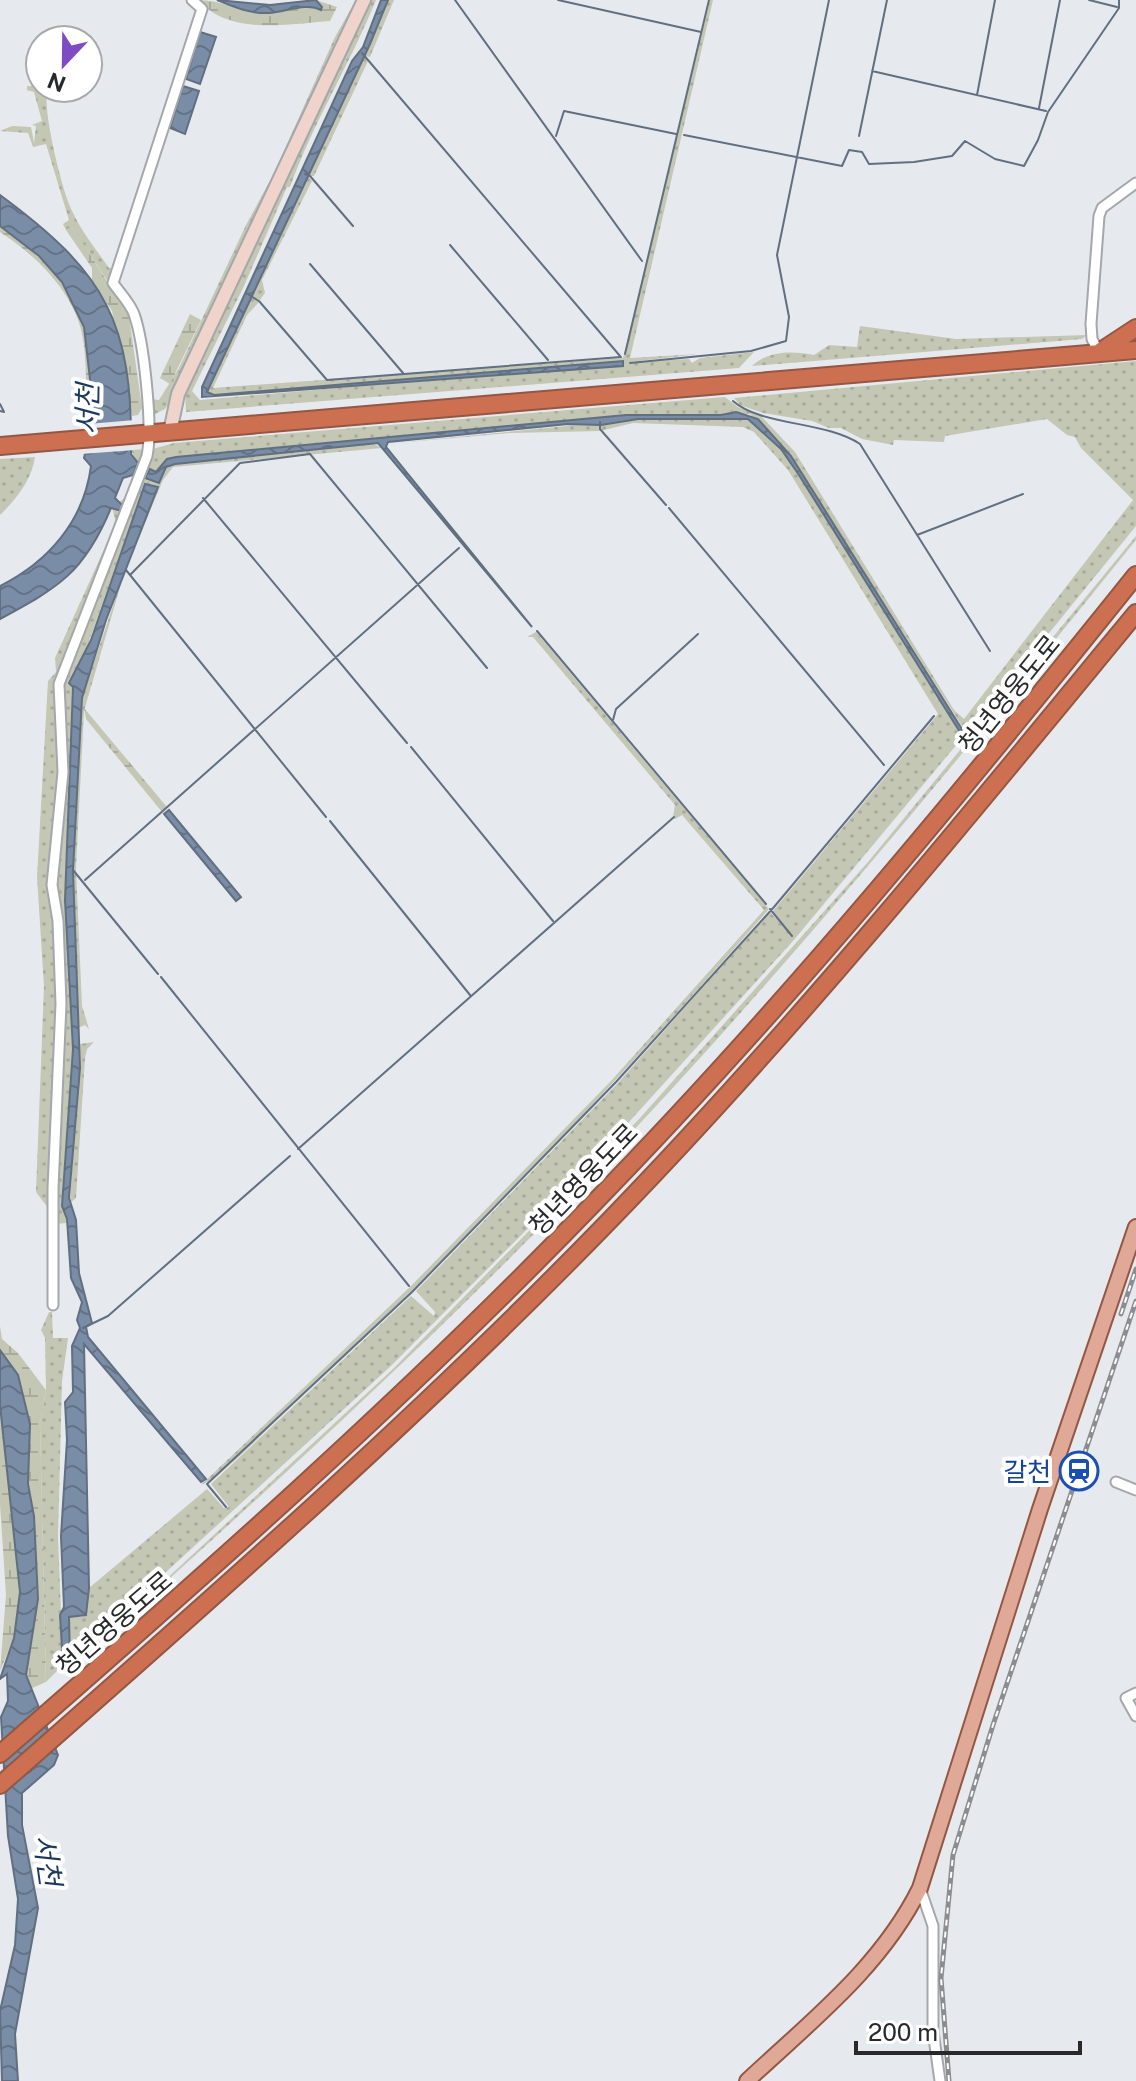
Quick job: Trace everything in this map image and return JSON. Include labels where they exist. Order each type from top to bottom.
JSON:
[{"type":"highway","points":[[1099,353],[1136,328]]},
{"type":"highway","points":[[0,446],[1136,350]]},
{"type":"highway","name":"청년영웅도로","points":[[0,1754],[356,1438],[625,1171],[819,959],[1136,575]]},
{"type":"highway","name":"청년영웅도로","points":[[0,1785],[360,1465],[619,1210],[827,985],[1136,613]]},
{"type":"main road","points":[[747,2081],[859,1977],[915,1899],[1040,1509],[1136,1227]]},
{"type":"street","points":[[53,1305],[53,1188],[61,1004],[58,921],[52,885],[63,772],[59,684],[147,456],[137,327],[132,309],[113,283],[202,9],[192,0]]},
{"type":"street","points":[[170,432],[178,394],[364,0]]},
{"type":"street","points":[[1099,353],[1092,339],[1091,324],[1099,216],[1102,208],[1136,183]]},
{"type":"street","points":[[1116,1482],[1136,1490]]},
{"type":"street","points":[[1136,1693],[1126,1698],[1136,1716]]},
{"type":"street","points":[[915,1899],[933,1926],[933,2031],[940,2081]]},
{"type":"green space","points":[[198,0],[265,13],[316,7],[320,3],[316,0],[337,7],[330,21],[260,25],[226,19]]},
{"type":"green space","points":[[356,0],[362,0],[172,400],[165,409],[151,416],[151,399],[159,400],[179,368],[273,175],[335,37]]},
{"type":"green space","points":[[370,0],[376,0],[192,391],[200,400],[624,363],[214,395],[206,392],[388,0],[394,0],[370,57],[365,56],[368,61],[314,176],[308,176],[312,181],[262,280],[265,293],[260,300],[252,296],[259,302],[247,315],[213,388],[623,358],[710,0],[713,0],[630,358],[699,354],[630,362],[689,359],[692,363],[700,358],[754,352],[739,368],[186,412],[185,391]]},
{"type":"green space","points":[[37,104],[47,104],[49,127],[66,194],[82,229],[109,268],[114,269],[110,285],[72,227],[66,230],[63,224],[69,220],[46,144],[33,147],[28,133],[0,131],[12,126],[31,127],[34,143],[36,126],[32,125],[42,121]]},
{"type":"green space","points":[[0,226],[52,270],[72,297],[87,339],[94,414],[89,415],[83,339],[72,307],[53,278],[28,253],[0,232]]},
{"type":"green space","points":[[72,226],[129,316],[142,408],[138,415],[132,416],[112,311],[92,280],[92,268],[66,230]]},
{"type":"green space","points":[[190,314],[201,320],[170,384],[160,378]]},
{"type":"green space","points":[[860,326],[956,339],[1087,335],[1082,339],[752,366],[774,354],[814,355],[829,345],[857,347]]},
{"type":"green space","points":[[1136,361],[1136,526],[967,734],[791,456],[750,414],[626,415],[167,459],[158,483],[166,467],[175,464],[372,443],[382,448],[173,467],[163,480],[125,570],[157,487],[145,484],[73,686],[65,900],[73,1049],[62,1195],[67,1223],[54,1224],[61,1085],[54,885],[66,772],[62,685],[153,449],[174,443],[725,397],[738,407],[761,416],[795,452],[954,710],[964,719],[1133,500],[1081,448],[1075,437],[1067,435],[1047,419],[945,436],[944,442],[894,440],[893,445],[862,439],[841,428],[763,413],[740,405],[734,398]]},
{"type":"green space","points":[[741,417],[767,434],[799,475],[963,737],[793,941],[580,1176],[392,1365],[70,1660],[69,1617],[83,1617],[89,1588],[207,1489],[224,1508],[229,1507],[211,1484],[411,1296],[434,1316],[435,1312],[416,1291],[617,1084],[770,912],[793,937],[773,911],[938,714],[788,470],[754,432],[743,427],[633,423],[600,431],[511,433],[385,444],[638,419]]},
{"type":"green space","points":[[146,449],[61,671],[62,772],[51,885],[57,920],[60,1005],[51,1307],[47,1307],[48,1208],[36,1192],[44,986],[37,877],[48,681],[56,672],[55,658],[116,523],[112,507],[121,511],[123,506],[119,502],[125,498],[138,464],[131,450]]},
{"type":"green space","points":[[35,457],[22,489],[0,515],[0,459]]},
{"type":"green space","points":[[1136,536],[1136,540],[895,834],[645,1118],[439,1328],[80,1659],[394,1368],[640,1118],[868,862]]},
{"type":"green space","points":[[125,570],[84,711],[76,868],[82,1006],[89,1029],[85,1025],[78,1028],[73,871],[82,698]]},
{"type":"green space","points":[[536,632],[769,909],[601,1096],[485,1217],[253,1443],[224,1470],[201,1485],[412,1285],[611,1081],[764,910],[682,815],[673,817],[675,805],[533,637],[527,637]]},
{"type":"green space","points":[[84,708],[167,807],[162,812],[86,719]]},
{"type":"green space","points":[[94,1042],[87,1049],[85,1058],[76,1198],[70,1203],[80,1044]]},
{"type":"green space","points":[[49,1312],[52,1312],[53,1338],[68,1338],[62,1381],[58,1537],[63,1665],[46,1682],[40,1423],[46,1390],[45,1338],[41,1330]]},
{"type":"green space","points":[[0,1326],[2,1339],[18,1353],[46,1390],[40,1423],[46,1682],[30,1689],[26,1675],[38,1599],[34,1516],[28,1484],[30,1424],[18,1375],[0,1350]]},
{"type":"green space","points":[[0,1405],[20,1592],[14,1638],[0,1671],[6,1595],[0,1504]]},
{"type":"water","points":[[217,0],[270,5],[316,0],[322,7],[321,10],[302,7],[262,13],[242,10]]},
{"type":"water","points":[[381,0],[388,0],[370,44],[207,392],[214,395],[623,361],[623,366],[202,397],[202,387],[352,61],[363,47]]},
{"type":"water","points":[[200,32],[216,37],[200,84],[186,79]]},
{"type":"water","points":[[183,86],[199,91],[185,134],[170,128]]},
{"type":"water","points":[[0,195],[65,250],[89,276],[106,304],[126,369],[131,454],[138,463],[133,475],[123,478],[115,498],[123,506],[122,511],[111,508],[80,563],[54,587],[0,619],[0,586],[48,552],[61,538],[81,505],[91,466],[84,458],[94,414],[84,327],[62,282],[39,256],[0,226]]},
{"type":"water","points":[[736,412],[758,419],[791,456],[965,734],[963,737],[799,475],[781,449],[748,419],[638,419],[601,425],[568,424],[388,442],[386,447],[532,627],[378,443],[175,464],[166,467],[159,483],[145,478],[150,469],[156,472],[167,459],[176,457],[626,415],[721,415]]},
{"type":"water","points":[[145,484],[158,487],[106,620],[82,698],[73,871],[80,1068],[69,1198],[76,1220],[79,1273],[92,1323],[86,1327],[88,1337],[206,1479],[201,1482],[84,1344],[89,1588],[86,1615],[69,1617],[70,1660],[63,1665],[60,1615],[64,1607],[61,1536],[67,1440],[65,1402],[73,1392],[72,1346],[80,1328],[77,1320],[82,1302],[71,1278],[67,1219],[62,1206],[73,1049],[65,900],[73,687],[69,683],[91,640]]},
{"type":"water","points":[[169,810],[241,897],[236,901],[164,814]]},
{"type":"water","points":[[0,1350],[18,1375],[30,1424],[28,1484],[34,1516],[38,1599],[26,1675],[58,1755],[54,1765],[22,1793],[22,1825],[38,1908],[15,2034],[18,2081],[2,2081],[0,2011],[15,1945],[18,1899],[8,1836],[1,1717],[8,1701],[7,1674],[0,1679],[14,1638],[20,1592],[0,1405]]},
{"type":"pier","points":[[135,420],[135,450],[81,454],[88,424]]},
{"type":"waterway","points":[[455,0],[642,261]]},
{"type":"waterway","points":[[558,0],[701,32]]},
{"type":"waterway","points":[[625,354],[709,0]]},
{"type":"waterway","points":[[630,363],[751,351],[786,341],[789,317],[777,255],[829,0]]},
{"type":"waterway","points":[[859,136],[887,0]]},
{"type":"waterway","points":[[977,95],[995,0]]},
{"type":"waterway","points":[[1039,108],[1060,0]]},
{"type":"waterway","points":[[1089,0],[1117,7]]},
{"type":"waterway","points":[[684,135],[842,166],[849,150],[862,152],[869,164],[914,162],[952,156],[965,141],[995,159],[1024,166],[1048,112],[1119,8],[1119,0]]},
{"type":"waterway","points":[[362,53],[620,356]]},
{"type":"waterway","points":[[872,71],[1046,111]]},
{"type":"waterway","points":[[556,136],[564,111],[676,134]]},
{"type":"waterway","points":[[305,174],[353,226]]},
{"type":"waterway","points":[[450,245],[548,360]]},
{"type":"waterway","points":[[310,264],[403,373]]},
{"type":"waterway","points":[[249,295],[259,301],[327,380],[621,357]]},
{"type":"waterway","points":[[733,401],[760,415],[830,431],[860,444],[990,651]]},
{"type":"waterway","points":[[0,404],[4,412],[0,411]]},
{"type":"waterway","points":[[600,422],[600,429],[666,505]]},
{"type":"waterway","points":[[131,574],[240,463],[310,454],[487,668]]},
{"type":"waterway","points":[[917,535],[1023,494]]},
{"type":"waterway","points":[[203,498],[407,743]]},
{"type":"waterway","points":[[669,508],[884,765]]},
{"type":"waterway","points":[[85,880],[459,548]]},
{"type":"waterway","points":[[126,570],[326,817]]},
{"type":"waterway","points":[[537,631],[766,904]]},
{"type":"waterway","points":[[613,720],[616,709],[698,634]]},
{"type":"waterway","points":[[226,1507],[207,1484],[412,1292],[616,1082],[774,907],[934,716]]},
{"type":"waterway","points":[[411,747],[553,921]]},
{"type":"waterway","points":[[298,1149],[674,817]]},
{"type":"waterway","points":[[330,821],[470,995]]},
{"type":"waterway","points":[[73,870],[158,974]]},
{"type":"waterway","points":[[770,909],[792,936]]},
{"type":"waterway","points":[[161,977],[409,1286]]},
{"type":"waterway","points":[[83,1328],[108,1316],[290,1156]]},
{"type":"railway","points":[[1121,1314],[1136,1269]]},
{"type":"railway","points":[[949,2081],[941,1978],[953,1855],[993,1725],[1136,1301]]},
{"type":"place","name":"갈천","points":[[1079,1471]]},
{"type":"water label","name":"서천","points":[[87,409]]},
{"type":"water label","name":"서천","points":[[48,1860]]}]
